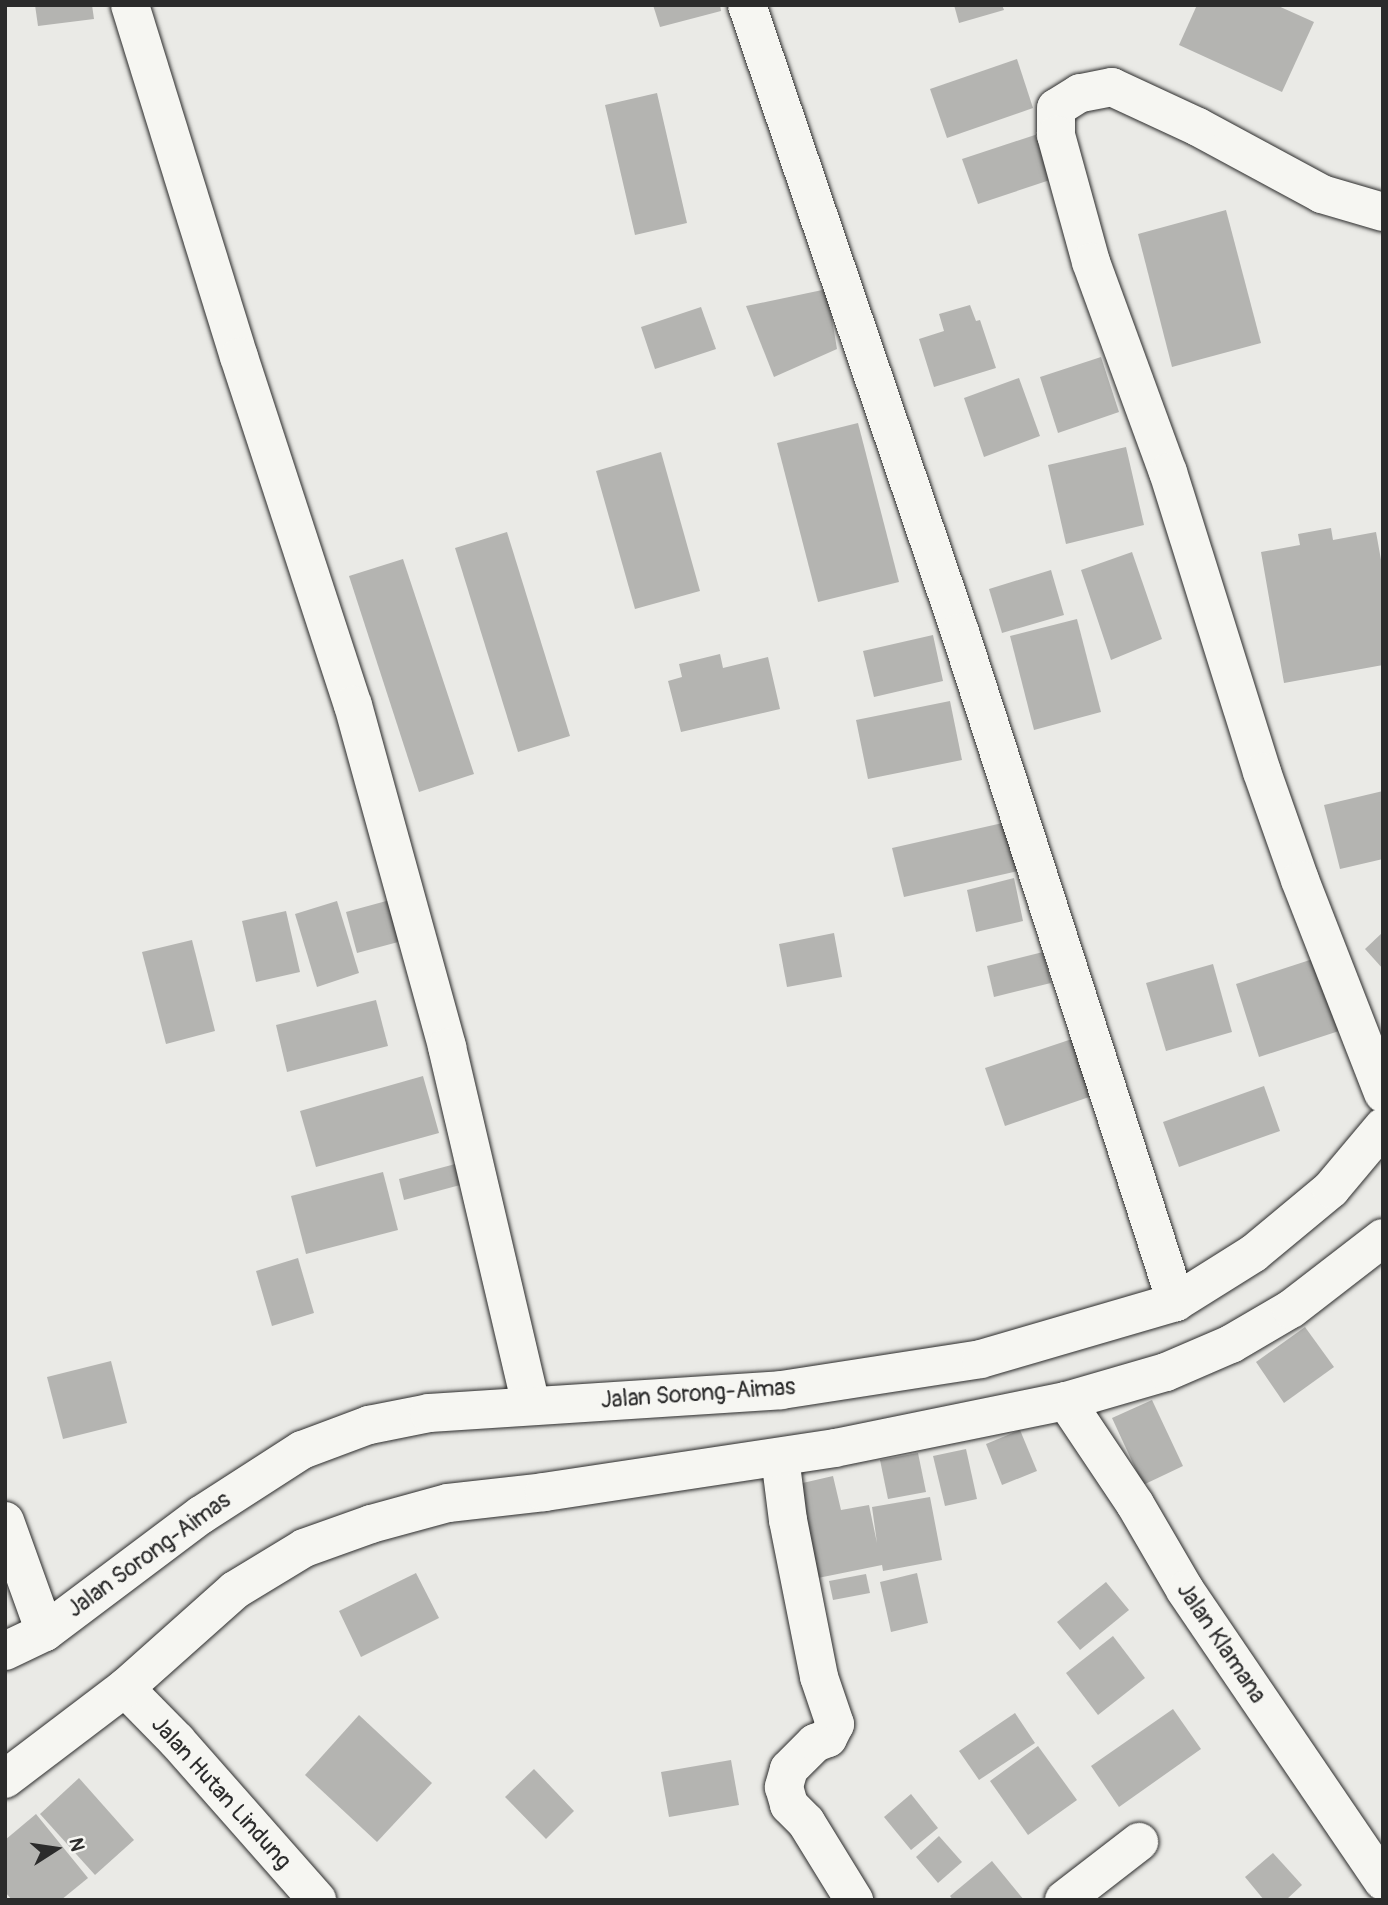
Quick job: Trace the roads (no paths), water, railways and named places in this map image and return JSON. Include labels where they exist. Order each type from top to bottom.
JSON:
[{"type":"main road","points":[[130,5],[239,357],[353,705],[447,1047],[531,1405]]},
{"type":"main road","points":[[747,5],[960,632],[1176,1302]]},
{"type":"main road","points":[[1383,212],[1322,194],[1198,127],[1112,88],[1080,93],[1056,108],[1056,135],[1091,262],[1168,472],[1295,868],[1383,1093]]},
{"type":"main road","name":"Jalan Sorong-Aimas","points":[[5,1651],[45,1632],[201,1515],[302,1450],[369,1425],[429,1413],[782,1390],[981,1359],[1176,1302],[1254,1254],[1331,1189],[1383,1127]]},
{"type":"main road","points":[[5,1779],[125,1688],[235,1590],[304,1548],[370,1524],[448,1503],[780,1457],[1066,1401],[1166,1372],[1231,1344],[1291,1309],[1383,1238]]},
{"type":"main road","name":"Jalan Klamana","points":[[1066,1401],[1135,1504],[1185,1590],[1383,1881]]},
{"type":"main road","points":[[780,1457],[788,1520],[819,1678],[835,1724],[828,1738],[815,1744],[789,1769],[784,1787],[789,1805],[806,1822],[854,1900]]},
{"type":"main road","points":[[5,1521],[45,1632]]},
{"type":"main road","name":"Jalan Hutan Lindung","points":[[125,1688],[177,1741],[317,1900]]},
{"type":"main road","points":[[1065,1900],[1139,1842]]}]
